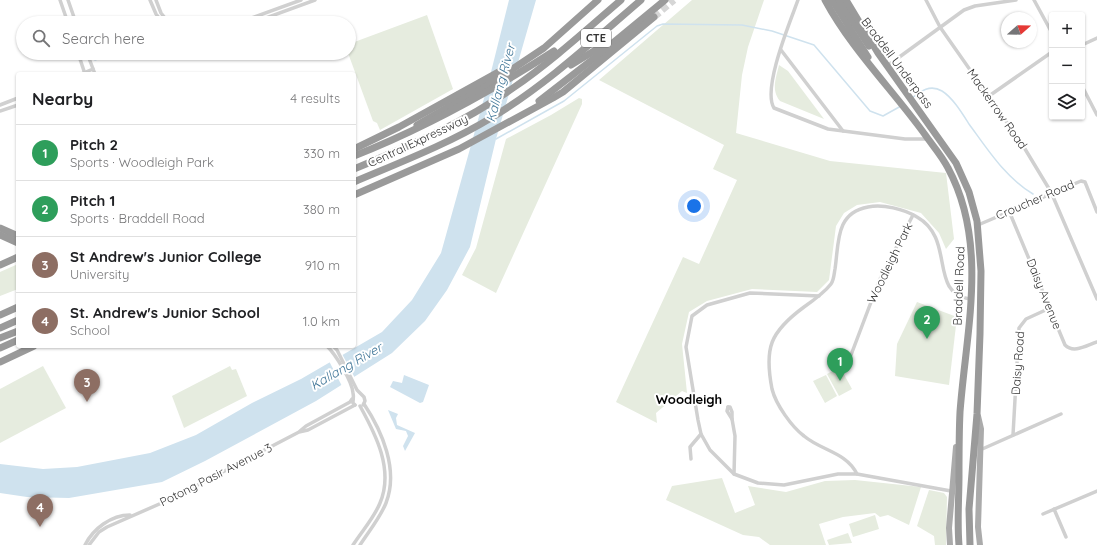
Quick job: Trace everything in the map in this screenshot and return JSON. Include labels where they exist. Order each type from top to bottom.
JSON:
[{"type":"highway","points":[[356,155],[399,138],[503,70],[531,54],[556,36],[598,0]]},
{"type":"highway","name":"Central Expressway","points":[[356,168],[412,146],[490,104],[534,73],[621,0]]},
{"type":"highway","points":[[518,116],[597,56],[665,0]]},
{"type":"highway","name":"Braddell Road","points":[[825,0],[840,27],[868,64],[906,101]]},
{"type":"highway","name":"Braddell Underpass","points":[[832,0],[846,24],[906,101],[924,119]]},
{"type":"highway","name":"Braddell Underpass","points":[[839,0],[906,101]]},
{"type":"highway","name":"Braddell Road","points":[[846,0],[887,66],[928,139],[948,168],[967,216],[972,244],[965,369],[960,411]]},
{"type":"highway","name":"Central Expressway","points":[[356,181],[456,138],[526,95],[554,75],[640,1]]},
{"type":"highway","points":[[356,194],[459,149],[563,92],[654,17]]},
{"type":"highway","points":[[554,75],[623,34]]},
{"type":"highway","points":[[356,148],[527,69],[577,37]]},
{"type":"highway","name":"Braddell Road","points":[[924,119],[956,164],[969,192],[978,225],[981,271],[977,414]]},
{"type":"highway","points":[[0,228],[16,235]]},
{"type":"highway","points":[[0,235],[16,242]]},
{"type":"highway","points":[[0,265],[16,259]]},
{"type":"highway","points":[[0,315],[16,308]]},
{"type":"highway","points":[[0,328],[16,321]]},
{"type":"highway","points":[[0,338],[16,332]]},
{"type":"highway","points":[[0,348],[16,341]]},
{"type":"highway","points":[[0,362],[30,348]]},
{"type":"highway","points":[[959,545],[960,411]]},
{"type":"highway","points":[[970,545],[969,509],[977,414]]},
{"type":"main road","name":"Braddell Road","points":[[950,545],[949,528],[960,411]]},
{"type":"main road","name":"Braddell Road","points":[[977,414],[981,429],[978,527],[980,545]]},
{"type":"street","points":[[60,0],[66,16]]},
{"type":"street","points":[[68,0],[74,16]]},
{"type":"street","points":[[150,0],[158,16]]},
{"type":"street","points":[[156,0],[163,16]]},
{"type":"street","points":[[257,16],[301,0]]},
{"type":"street","points":[[271,16],[315,0]]},
{"type":"street","points":[[798,0],[784,38],[770,94],[774,108],[828,130],[905,139],[928,139]]},
{"type":"street","name":"Mackerrow Road","points":[[926,0],[940,27],[1022,144],[1051,192],[1096,291],[1097,299]]},
{"type":"street","points":[[887,66],[964,10],[975,6],[1016,0]]},
{"type":"street","points":[[1034,0],[1049,28]]},
{"type":"street","points":[[1085,44],[1097,38]]},
{"type":"street","points":[[781,50],[843,131]]},
{"type":"street","points":[[989,96],[1049,54]]},
{"type":"street","points":[[80,60],[83,72]]},
{"type":"street","points":[[90,60],[94,72]]},
{"type":"street","points":[[88,72],[93,69]]},
{"type":"street","points":[[1085,91],[1095,106],[1097,115]]},
{"type":"street","points":[[0,105],[16,99]]},
{"type":"street","points":[[0,111],[16,106]]},
{"type":"street","name":"Croucher Road","points":[[978,225],[1051,192],[1083,181],[1097,212]]},
{"type":"street","name":"Woodleigh Park","points":[[857,474],[848,460],[804,437],[786,418],[772,391],[769,354],[774,334],[788,318],[819,296],[833,282],[839,234],[845,219],[856,209],[876,206],[895,209],[913,216],[932,230],[939,243],[948,288],[954,294],[970,299]]},
{"type":"street","name":"Daisy Avenue","points":[[1009,211],[1065,345],[1069,349],[1074,350],[1097,342]]},
{"type":"street","name":"Woodleigh Park","points":[[851,355],[878,281],[913,216]]},
{"type":"street","points":[[819,296],[750,293],[707,305],[692,316],[686,347],[692,389],[702,434],[710,450],[734,474],[758,483],[784,485],[838,474],[857,474],[952,491]]},
{"type":"street","name":"Daisy Road","points":[[1013,435],[1019,328],[1026,319],[1050,308]]},
{"type":"street","points":[[330,348],[335,351]]},
{"type":"street","points":[[334,348],[355,394],[355,405],[362,405],[374,419],[382,439],[389,465],[389,496],[386,504],[360,545]]},
{"type":"street","points":[[353,545],[377,510],[385,485],[385,470],[380,451],[362,405],[365,398],[355,394]]},
{"type":"street","name":"Potong Pasir Avenue 3","points":[[89,545],[99,532],[131,515],[174,498],[299,432],[306,426],[350,402],[355,394]]},
{"type":"street","name":"Potong Pasir Avenue 3","points":[[299,432],[308,430],[355,405]]},
{"type":"street","points":[[980,450],[1061,414]]},
{"type":"street","points":[[732,419],[735,436],[734,474]]},
{"type":"street","points":[[691,459],[690,446],[702,434]]},
{"type":"street","points":[[1043,514],[1097,491]]},
{"type":"street","points":[[1054,509],[1066,537]]},
{"type":"street","name":"Potong Pasir Avenue 3","points":[[85,545],[97,528],[125,515],[131,515]]},
{"type":"shaded area","points":[[692,0],[764,0],[748,47],[742,75],[736,133],[830,161],[946,173],[954,239],[946,249],[939,233],[921,213],[880,202],[857,205],[844,213],[836,226],[829,280],[817,292],[752,289],[707,301],[689,312],[682,344],[687,393],[682,391],[656,413],[657,423],[616,402],[683,257],[699,264],[737,180],[713,169],[724,145],[599,80]]},
{"type":"shaded area","points":[[427,15],[453,89],[380,130],[377,123],[373,121],[351,60],[356,60],[356,41]]},
{"type":"shaded area","points":[[779,65],[788,71],[824,119],[780,101],[777,97],[775,88]]},
{"type":"shaded area","points":[[579,98],[582,99],[582,104],[496,293],[462,275],[476,248],[506,139]]},
{"type":"shaded area","points":[[16,265],[16,290],[0,296],[0,272]]},
{"type":"shaded area","points":[[917,302],[957,317],[949,385],[895,376],[897,344]]},
{"type":"shaded area","points":[[43,366],[66,408],[0,443],[0,389]]},
{"type":"shaded area","points":[[230,366],[232,370],[236,369],[247,396],[184,428],[172,396]]},
{"type":"shaded area","points":[[840,367],[852,389],[839,396],[827,374]]},
{"type":"shaded area","points":[[826,375],[837,396],[825,403],[813,381]]},
{"type":"shaded area","points":[[722,478],[735,513],[755,505],[748,486],[786,492],[825,481],[855,480],[921,487],[909,525],[888,515],[880,517],[875,513],[843,517],[819,524],[826,545],[770,545],[759,537],[743,535],[666,500],[672,486]]},
{"type":"shaded area","points":[[929,490],[944,493],[947,497],[946,545],[935,545],[934,536],[917,526]]},
{"type":"shaded area","points":[[875,515],[879,529],[853,537],[849,524]]},
{"type":"shaded area","points":[[848,533],[852,543],[829,545],[827,540]]},
{"type":"water","name":"Kallang River","points":[[509,0],[536,0],[496,139],[470,247],[447,290],[425,321],[392,353],[316,401],[205,461],[162,482],[69,498],[27,497],[0,493],[0,464],[43,469],[77,467],[150,453],[196,435],[252,403],[301,379],[382,332],[412,300],[441,253],[488,84]]},
{"type":"water","points":[[404,375],[429,385],[423,402],[420,403],[390,387],[393,381],[402,383]]},
{"type":"water","points":[[388,410],[398,414],[396,418],[397,425],[415,433],[405,451],[403,446],[408,436],[406,431],[396,429]]},
{"type":"pier","points":[[341,352],[356,380],[343,388],[329,361]]},
{"type":"waterway","points":[[496,139],[564,101],[657,26],[663,24],[742,25],[772,31],[814,45],[870,111],[883,116],[901,106]]},
{"type":"waterway","points":[[912,98],[922,91],[930,88],[938,89],[946,94],[957,106],[990,153],[1005,171],[1014,180],[1033,194]]},
{"type":"tunnel","points":[[654,17],[674,0]]},
{"type":"place","name":"Pitch 1","points":[[927,339]]},
{"type":"place","name":"Pitch 2","points":[[840,381]]},
{"type":"place","name":"St Andrew's Junior College","points":[[87,402]]},
{"type":"place","name":"St. Andrew's Junior School","points":[[40,527]]},
{"type":"district","name":"Woodleigh","points":[[689,399]]}]
